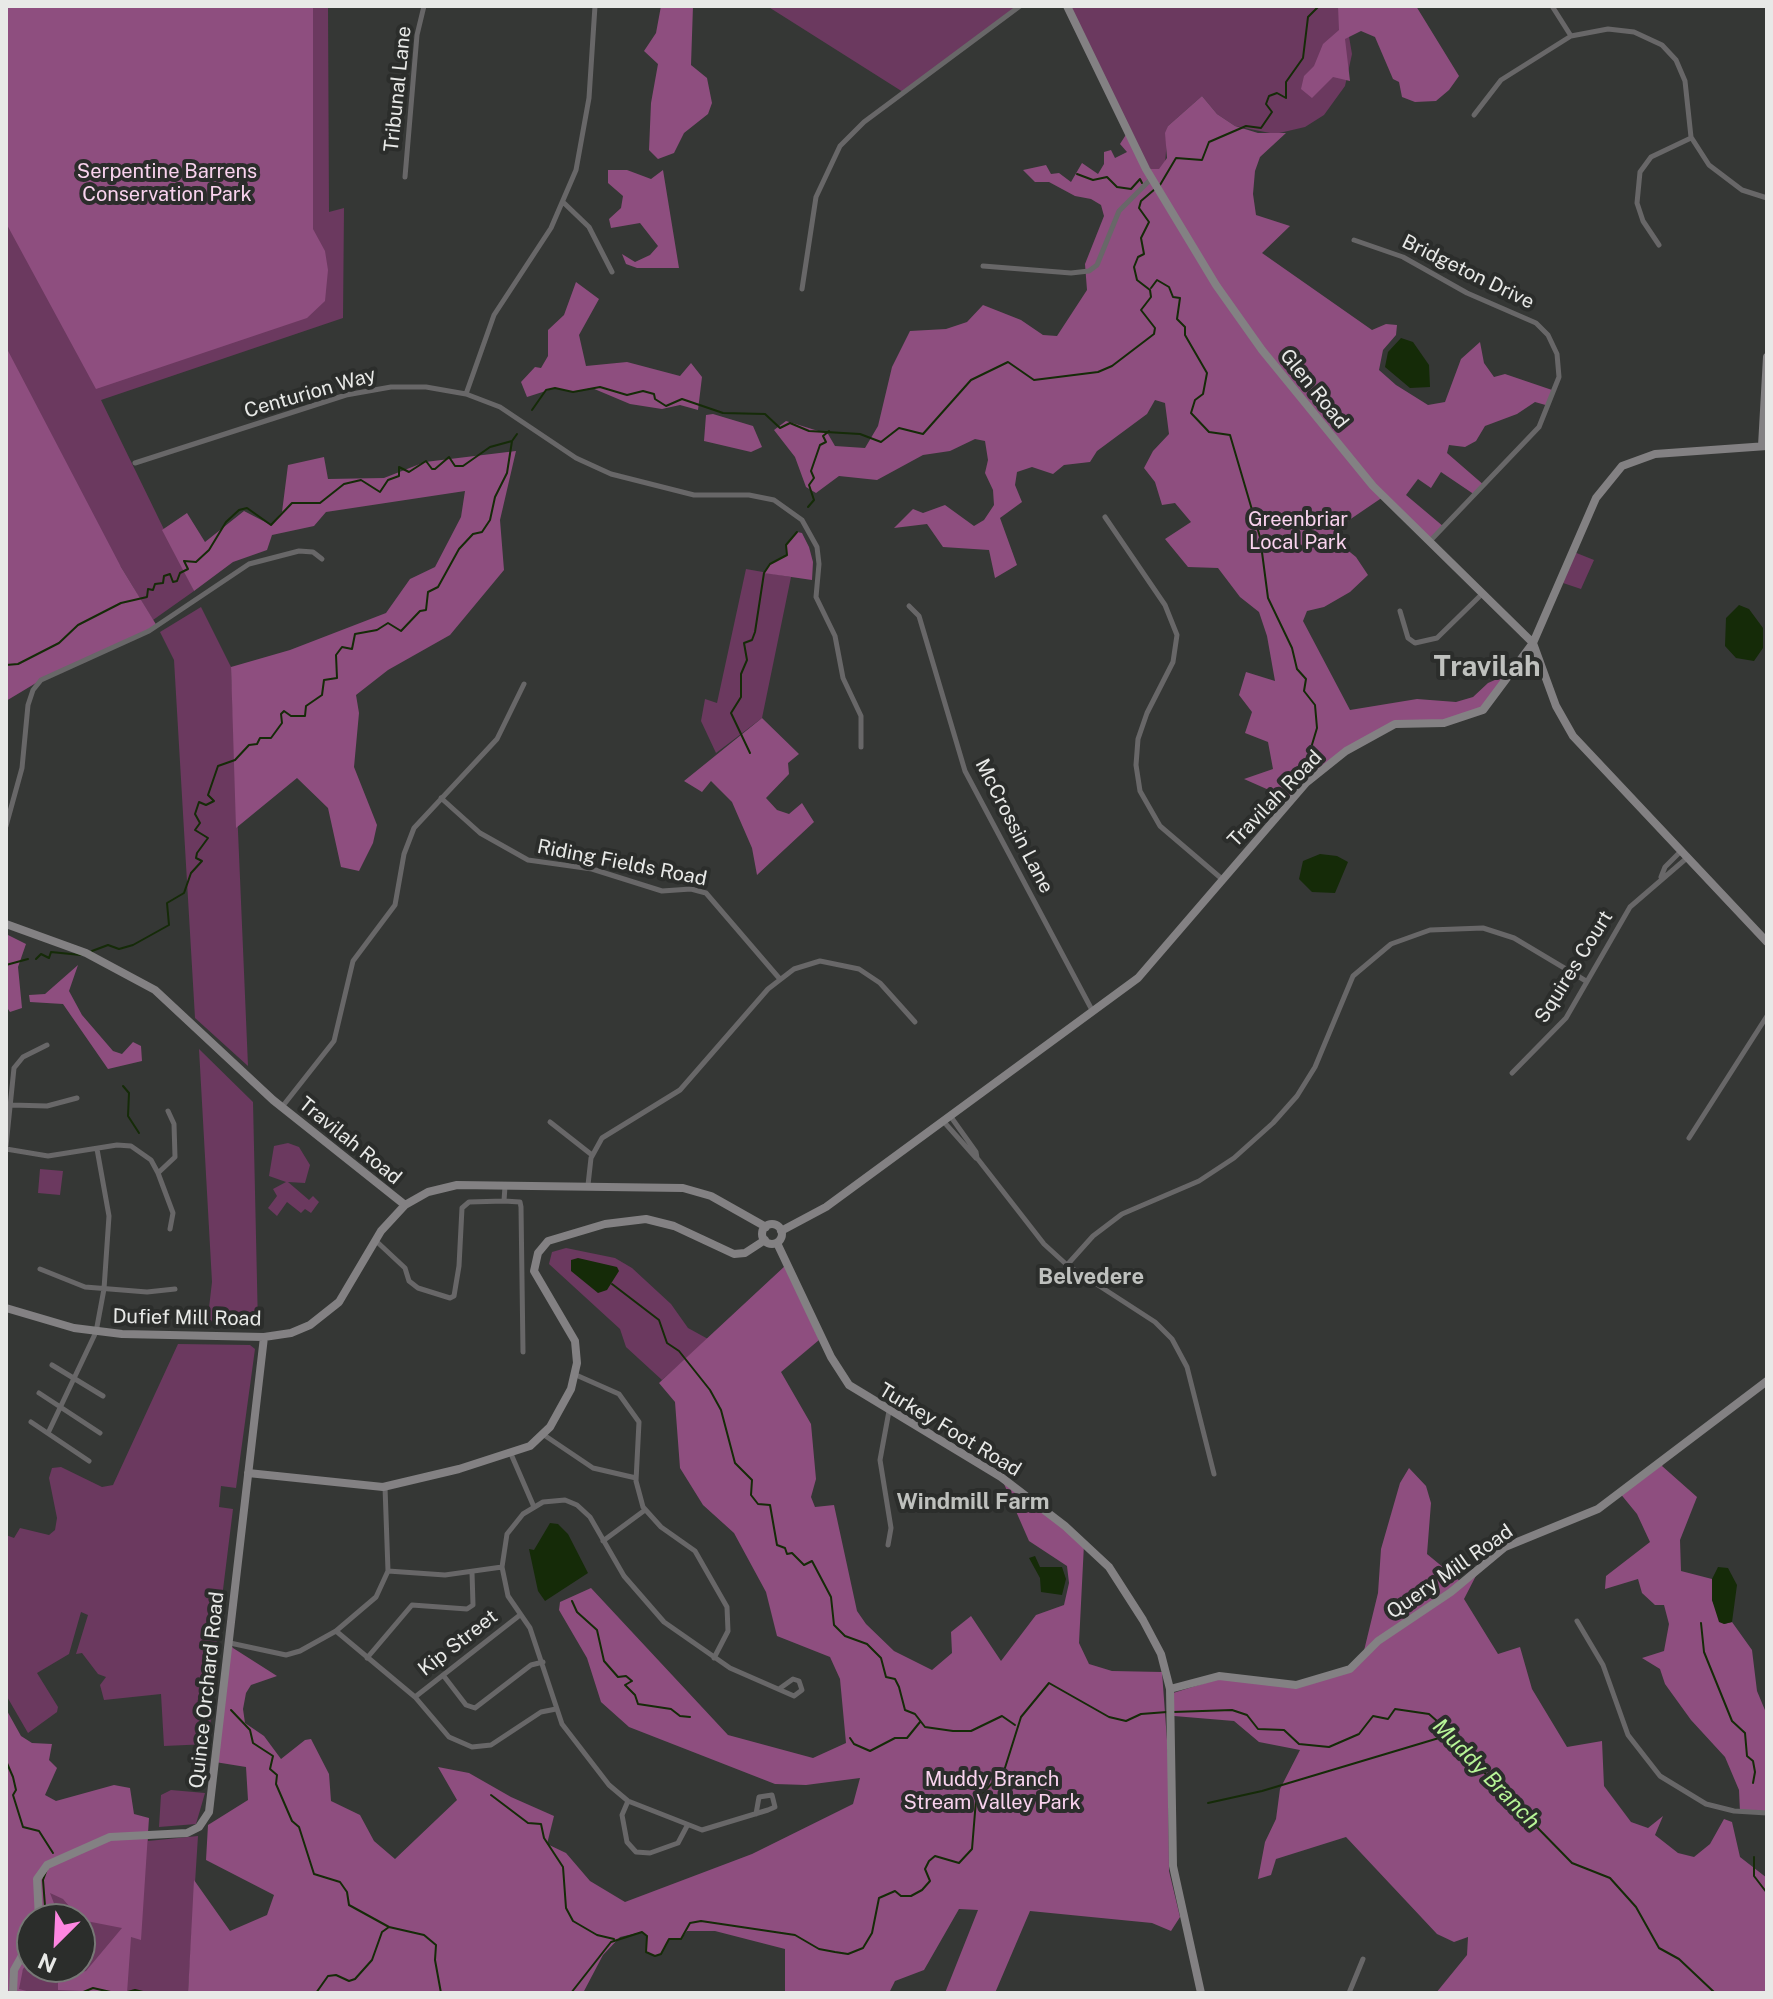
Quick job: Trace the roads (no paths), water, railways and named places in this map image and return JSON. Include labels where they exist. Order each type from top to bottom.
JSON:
[{"type":"street","name":"Tribunal Lane","points":[[405,177],[417,35],[424,6]]},
{"type":"street","points":[[466,394],[494,315],[564,203],[583,145],[595,6]]},
{"type":"street","points":[[802,289],[816,197],[840,146],[864,122],[1020,6]]},
{"type":"street","name":"Glen Road","points":[[1067,6],[1129,139],[1216,285],[1262,350],[1360,472],[1533,643],[1556,706],[1573,736],[1767,942]]},
{"type":"street","points":[[1552,6],[1571,36]]},
{"type":"street","points":[[1474,115],[1501,80],[1571,36],[1593,30],[1622,29],[1662,45],[1676,60],[1685,81],[1691,137],[1719,176],[1742,190],[1767,198]]},
{"type":"street","points":[[1659,245],[1643,221],[1637,203],[1640,172],[1651,157],[1691,137]]},
{"type":"street","points":[[983,266],[1071,273],[1089,271],[1097,265],[1119,211],[1156,185]]},
{"type":"street","points":[[564,203],[589,227],[612,272]]},
{"type":"street","name":"Bridgeton Drive","points":[[1354,240],[1400,256],[1467,293],[1536,323],[1548,335],[1557,354],[1559,377],[1539,427],[1430,541]]},
{"type":"street","points":[[1765,446],[1767,357]]},
{"type":"street","name":"Centurion Way","points":[[135,463],[364,390],[409,386],[466,394],[513,414],[576,458],[601,470],[694,495],[758,495],[795,513],[808,529],[817,548],[816,597],[835,636],[843,678],[858,707],[861,747]]},
{"type":"street","name":"Travilah Road","points":[[781,1231],[826,1207],[1156,961],[1306,783],[1346,751],[1395,724],[1444,723],[1476,714],[1491,701],[1533,643],[1596,498],[1615,472],[1634,459],[1655,454],[1765,446]]},
{"type":"street","points":[[1105,517],[1165,605],[1177,635],[1173,662],[1147,713],[1138,739],[1136,765],[1140,791],[1159,825],[1222,879]]},
{"type":"street","points":[[6,826],[22,768],[28,705],[41,680],[149,631],[249,564],[299,551],[313,552],[322,559]]},
{"type":"street","points":[[1400,611],[1408,638],[1415,643],[1437,638],[1483,594]]},
{"type":"street","name":"McCrossin Lane","points":[[909,606],[919,616],[965,771],[1092,1010]]},
{"type":"street","points":[[282,1107],[334,1041],[353,961],[390,916],[408,839],[441,798],[497,739],[524,684]]},
{"type":"street","name":"Riding Fields Road","points":[[441,798],[480,833],[528,860],[592,869],[662,891],[691,889],[706,893],[779,978]]},
{"type":"street","name":"Squires Court","points":[[1512,1073],[1556,1031],[1619,922],[1661,877],[1665,867],[1685,854]]},
{"type":"street","name":"Travilah Road","points":[[6,924],[79,950],[135,977],[198,1028],[282,1107],[405,1205],[439,1188],[588,1185],[696,1191],[748,1214],[766,1227]]},
{"type":"street","points":[[1067,1265],[1105,1225],[1137,1205],[1217,1170],[1273,1123],[1297,1096],[1315,1067],[1353,976],[1391,944],[1430,930],[1483,928],[1514,938],[1586,981]]},
{"type":"street","points":[[588,1185],[592,1155],[612,1129],[657,1106],[688,1083],[779,978],[794,969],[820,961],[849,965],[880,983],[915,1022]]},
{"type":"street","points":[[1689,1138],[1767,1016]]},
{"type":"street","points":[[47,1045],[16,1064],[6,1148],[48,1156],[131,1146],[151,1160],[158,1173],[173,1213],[170,1229]]},
{"type":"street","points":[[11,1105],[47,1106],[77,1098]]},
{"type":"street","points":[[158,1173],[171,1163],[176,1150],[174,1124],[168,1111]]},
{"type":"street","points":[[948,1119],[970,1155],[977,1158],[1018,1213],[1067,1265],[1155,1322],[1172,1339],[1187,1367],[1214,1474]]},
{"type":"street","points":[[550,1122],[592,1155]]},
{"type":"street","points":[[49,1431],[96,1332],[104,1289],[109,1216],[97,1149]]},
{"type":"street","points":[[504,1201],[505,1185]]},
{"type":"street","points":[[375,1240],[405,1268],[409,1281],[418,1288],[450,1298],[454,1296],[459,1266],[462,1208],[469,1202],[520,1202],[523,1352]]},
{"type":"street","name":"Dufief Mill Road","points":[[6,1308],[96,1332],[264,1337],[310,1325],[333,1308],[349,1290],[375,1240],[405,1205]]},
{"type":"street","points":[[248,1473],[385,1487],[511,1454],[536,1443],[544,1435],[576,1375],[575,1341],[534,1271],[538,1253],[548,1241],[636,1219],[674,1226],[734,1254],[745,1253],[765,1240]]},
{"type":"street","points":[[774,1225],[781,1231],[777,1243],[765,1240],[762,1235],[766,1227],[774,1225]]},
{"type":"street","name":"Turkey Foot Road","points":[[777,1243],[840,1374],[857,1392],[1010,1483],[1097,1555],[1121,1582],[1143,1620],[1161,1654],[1170,1689],[1175,1884],[1193,1948],[1201,1993]]},
{"type":"street","points":[[40,1269],[74,1284],[104,1289],[147,1292],[175,1289]]},
{"type":"street","name":"Quince Orchard Road","points":[[38,1903],[37,1879],[47,1865],[110,1837],[187,1833],[207,1817],[264,1337]]},
{"type":"street","points":[[52,1365],[103,1396]]},
{"type":"street","points":[[576,1375],[603,1384],[619,1394],[639,1422],[636,1478],[645,1510],[661,1527],[695,1551],[723,1597],[729,1616],[728,1631],[714,1658]]},
{"type":"street","name":"Query Mill Road","points":[[1170,1689],[1219,1676],[1276,1684],[1309,1682],[1350,1669],[1378,1641],[1416,1616],[1505,1547],[1598,1509],[1767,1381]]},
{"type":"street","points":[[39,1393],[100,1433]]},
{"type":"street","points":[[888,1545],[891,1528],[880,1460],[889,1411]]},
{"type":"street","points":[[31,1422],[49,1431],[89,1461]]},
{"type":"street","points":[[544,1435],[593,1468],[636,1478]]},
{"type":"street","points":[[511,1454],[534,1507]]},
{"type":"street","points":[[228,1643],[286,1655],[336,1631],[376,1597],[388,1571],[385,1487]]},
{"type":"street","points":[[756,1814],[759,1797],[772,1795],[775,1807],[756,1814],[702,1830],[628,1801],[609,1785],[562,1724],[530,1628],[508,1596],[502,1567],[507,1534],[534,1507],[565,1500],[577,1505],[590,1517],[624,1576],[657,1615],[714,1658],[779,1689]]},
{"type":"street","points":[[603,1541],[645,1510]]},
{"type":"street","points":[[388,1571],[445,1575],[502,1567]]},
{"type":"street","points":[[367,1658],[412,1605],[467,1609],[473,1605],[472,1572]]},
{"type":"street","name":"Kip Street","points":[[415,1697],[520,1615]]},
{"type":"street","points":[[1577,1621],[1603,1665],[1628,1735],[1658,1774],[1706,1804],[1734,1811],[1767,1813]]},
{"type":"street","points":[[336,1631],[415,1697],[449,1737],[472,1747],[491,1745],[541,1712],[556,1709]]},
{"type":"street","points":[[443,1675],[466,1705],[475,1708],[531,1665],[543,1662]]},
{"type":"street","points":[[628,1801],[622,1815],[627,1842],[636,1852],[650,1853],[678,1843],[687,1826]]},
{"type":"street","points":[[1349,1993],[1363,1959]]},
{"type":"street","points":[[13,1993],[16,1966]]},
{"type":"waterway","points":[[1160,185],[1176,158],[1202,160],[1209,142],[1246,126],[1261,128],[1272,112],[1266,104],[1269,96],[1277,93],[1286,98],[1286,82],[1303,58],[1308,17],[1319,6]]},
{"type":"waterway","points":[[1077,174],[1093,180],[1107,177],[1117,187],[1131,189],[1140,179],[1142,183]]},
{"type":"waterway","points":[[532,410],[546,390],[555,388],[573,392],[600,387],[627,395],[643,391],[654,394],[655,399],[666,406],[682,399],[723,413],[765,414],[780,428],[790,423],[809,431],[860,434],[881,442],[899,428],[923,434],[971,380],[1008,362],[1034,380],[1098,372],[1112,366],[1154,334],[1155,328],[1141,310],[1151,297],[1150,290],[1137,280],[1134,267],[1138,257],[1144,254],[1141,238],[1149,222],[1139,208],[1141,201],[1155,189]]},
{"type":"waterway","points":[[1151,288],[1157,280],[1169,287],[1173,297],[1180,298],[1177,319],[1185,327],[1185,335],[1207,373],[1203,394],[1195,400],[1191,413],[1209,432],[1230,435],[1260,537],[1268,598],[1292,648],[1297,669],[1306,679],[1304,691],[1315,705],[1317,728],[1311,748],[1316,757]]},
{"type":"waterway","points":[[808,507],[814,500],[809,485],[814,478],[811,471],[820,445],[826,442],[823,436],[829,431]]},
{"type":"waterway","points":[[92,951],[108,945],[119,949],[133,945],[169,925],[167,903],[184,893],[191,873],[202,861],[196,858],[197,853],[208,838],[195,830],[200,823],[195,814],[199,802],[206,805],[214,801],[208,795],[218,766],[235,760],[249,745],[257,744],[260,738],[271,738],[282,723],[281,714],[284,711],[291,716],[305,716],[306,706],[322,695],[324,680],[337,678],[336,655],[342,647],[352,649],[355,634],[377,630],[388,623],[401,631],[420,611],[426,610],[428,592],[438,587],[459,549],[473,534],[482,532],[490,520],[495,497],[507,473],[512,441],[517,434]]},
{"type":"waterway","points":[[6,665],[18,664],[59,643],[78,625],[121,603],[147,597],[148,589],[153,590],[155,584],[163,583],[164,576],[170,574],[173,582],[177,581],[180,573],[188,569],[184,561],[196,562],[209,550],[226,522],[239,510],[247,508],[271,525],[292,503],[320,503],[344,484],[361,480],[380,492],[388,480],[399,476],[399,467],[409,472],[426,461],[435,469],[449,457],[455,466],[463,466],[490,447],[512,441]]},
{"type":"waterway","points":[[750,753],[731,713],[741,697],[741,674],[747,660],[744,643],[752,640],[755,632],[764,573],[770,564],[787,555],[786,545],[797,532]]},
{"type":"waterway","points":[[36,959],[41,954],[49,958],[51,952],[81,955]]},
{"type":"waterway","points":[[6,965],[28,959]]},
{"type":"waterway","points":[[123,1086],[129,1093],[128,1116],[139,1133]]},
{"type":"waterway","points":[[612,1284],[659,1320],[667,1343],[679,1351],[710,1390],[721,1410],[735,1463],[752,1480],[751,1495],[758,1504],[770,1505],[777,1545],[785,1548],[787,1554],[792,1553],[804,1565],[812,1561],[831,1597],[834,1625],[845,1636],[867,1644],[881,1658],[886,1677],[895,1679],[899,1687],[905,1710],[915,1714],[925,1727],[953,1731],[971,1731],[1002,1716],[1015,1725]]},
{"type":"waterway","points":[[572,1601],[577,1612],[597,1630],[604,1661],[618,1677],[626,1676],[632,1681],[625,1685],[635,1695],[638,1704],[671,1709],[680,1716],[690,1717]]},
{"type":"waterway","points":[[1701,1623],[1704,1652],[1732,1721],[1745,1733],[1747,1756],[1753,1761],[1755,1772],[1753,1783]]},
{"type":"waterway","name":"Muddy Branch","points":[[571,1993],[611,1942],[642,1932],[647,1936],[646,1952],[655,1956],[661,1954],[669,1939],[681,1939],[690,1923],[701,1921],[795,1935],[819,1949],[835,1952],[848,1954],[863,1948],[872,1933],[879,1898],[895,1891],[901,1896],[911,1896],[930,1881],[925,1869],[935,1856],[959,1863],[972,1849],[976,1800],[1004,1771],[1021,1717],[1049,1683],[1109,1717],[1126,1721],[1141,1714],[1167,1712]]},
{"type":"waterway","name":"Muddy Branch","points":[[1173,1712],[1232,1710],[1247,1715],[1258,1729],[1284,1730],[1299,1744],[1329,1747],[1359,1734],[1373,1716],[1388,1719],[1395,1709],[1429,1714],[1461,1742],[1487,1776],[1572,1863],[1610,1878],[1636,1907],[1659,1948],[1679,1959],[1715,1993]]},
{"type":"waterway","points":[[231,1710],[250,1730],[253,1743],[273,1756],[270,1769],[277,1775],[276,1784],[292,1821],[299,1827],[314,1874],[340,1882],[347,1892],[349,1905],[389,1927]]},
{"type":"waterway","points":[[850,1738],[854,1744],[870,1751],[895,1738],[907,1738],[920,1722]]},
{"type":"waterway","points":[[1208,1803],[1262,1791],[1449,1735]]},
{"type":"waterway","points":[[6,1751],[6,1756]]},
{"type":"waterway","points":[[6,1761],[13,1777],[16,1790],[13,1795],[23,1827],[39,1831],[53,1853]]},
{"type":"waterway","points":[[491,1795],[528,1823],[541,1824],[544,1838],[563,1867],[566,1908],[573,1921],[597,1935],[614,1939]]},
{"type":"waterway","points":[[1754,1857],[1754,1876],[1767,1893]]},
{"type":"waterway","points":[[45,1903],[43,1880],[47,1869]]},
{"type":"waterway","name":"Muddy Branch","points":[[316,1993],[328,1976],[336,1975],[349,1981],[355,1979],[372,1960],[382,1932],[389,1927],[424,1935],[436,1945],[435,1960],[441,1993]]},
{"type":"waterway","name":"Muddy Branch","points":[[81,1993],[93,1988],[115,1993]]},
{"type":"waterway","name":"Muddy Branch","points":[[124,1993],[135,1990],[147,1993]]},
{"type":"district","name":"Travilah","points":[[1487,667]]},
{"type":"district","name":"Belvedere","points":[[1091,1277]]},
{"type":"district","name":"Windmill Farm","points":[[973,1502]]},
{"type":"park label","name":"Serpentine Barrens Conservation Park","points":[[167,184]]},
{"type":"park label","name":"Greenbriar Local Park","points":[[1298,532]]},
{"type":"park label","name":"Muddy Branch Stream Valley Park","points":[[992,1792]]}]
